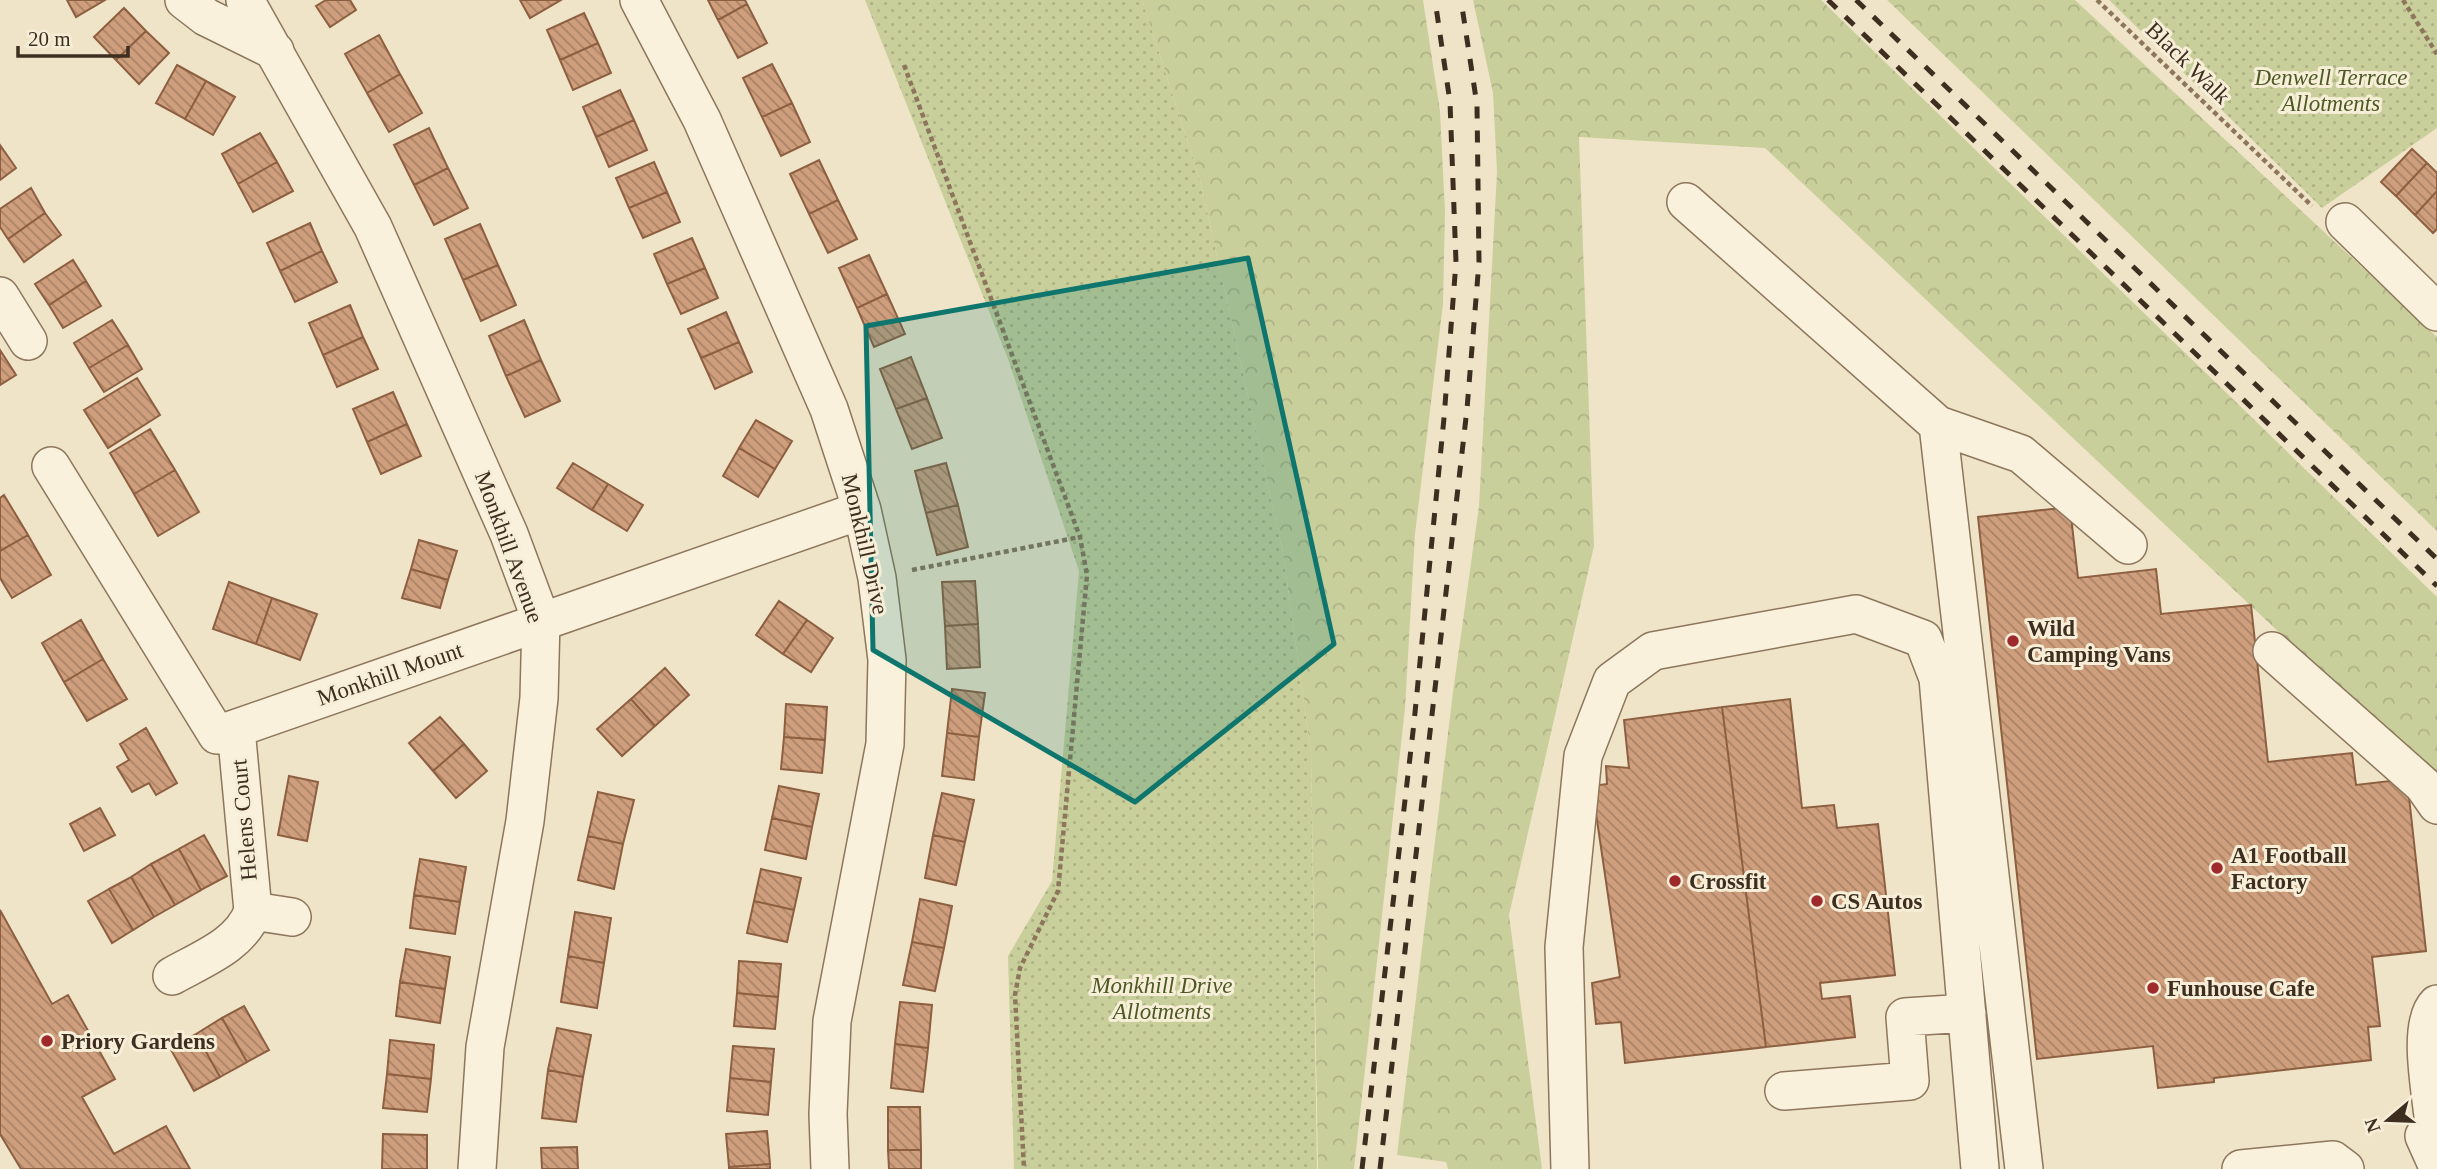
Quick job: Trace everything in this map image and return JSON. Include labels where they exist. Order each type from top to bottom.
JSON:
[{"type":"street","points":[[184,0],[206,17],[276,51]]},
{"type":"street","name":"Monkhill Avenue","points":[[244,0],[276,51],[384,249],[509,534],[541,620],[539,698],[525,821],[485,1047],[477,1169]]},
{"type":"street","name":"Monkhill Drive","points":[[639,0],[702,120],[829,410],[862,510],[877,578],[887,660],[885,744],[832,1021],[828,1114],[830,1169]]},
{"type":"street","points":[[1686,202],[1938,425],[2021,454],[2128,545]]},
{"type":"street","points":[[2345,222],[2437,312]]},
{"type":"street","points":[[0,296],[28,341]]},
{"type":"street","points":[[1938,425],[2024,1169]]},
{"type":"street","points":[[51,466],[216,735],[236,729]]},
{"type":"street","name":"Monkhill Mount","points":[[236,729],[541,620],[862,510]]},
{"type":"street","points":[[1570,1169],[1564,947],[1583,756],[1612,681],[1653,651],[1856,614],[1923,639],[1938,678],[1980,1169]]},
{"type":"street","points":[[2272,650],[2423,785],[2437,805]]},
{"type":"street","name":"Helens Court","points":[[172,976],[231,942],[247,927],[253,911],[236,729]]},
{"type":"street","name":"Helens Court","points":[[253,911],[292,917]]},
{"type":"street","points":[[2437,1003],[2431,1010],[2426,1036],[2434,1126],[2424,1136],[2437,1166]]},
{"type":"street","points":[[1784,1091],[1910,1081],[1905,1017],[1967,1013]]},
{"type":"street","points":[[2241,1169],[2333,1160],[2345,1169]]},
{"type":"path","name":"Black Walk","points":[[2097,0],[2338,230],[2345,222]]},
{"type":"path","points":[[2403,0],[2437,54]]},
{"type":"path","points":[[904,65],[1080,537],[1087,575],[1058,891],[1020,968],[1015,996],[1024,1169]]},
{"type":"path","points":[[877,578],[1080,537]]},
{"type":"highlighted area","points":[[1248,258],[1334,644],[1135,802],[873,650],[866,326]]},
{"type":"green space","name":"Monkhill Drive Allotments","points":[[865,0],[1142,0],[1200,180],[1283,553],[1311,753],[1317,1169],[1014,1169],[1008,956],[1052,881],[1079,571],[1008,359]]},
{"type":"green space","points":[[1142,0],[1423,0],[1440,111],[1445,212],[1443,304],[1415,534],[1405,708],[1354,1169],[1318,1169],[1311,753],[1283,553],[1200,180]]},
{"type":"green space","points":[[1473,0],[1821,0],[2437,597],[2437,781],[1765,148],[1579,137],[1594,546],[1509,915],[1542,1169],[1448,1169],[1446,1162],[1397,1155],[1453,692],[1479,506],[1497,172],[1493,93]]},
{"type":"green space","points":[[1887,0],[2075,0],[2437,337],[2437,531]]},
{"type":"green space","name":"Denwell Terrace Allotments","points":[[2109,0],[2437,0],[2437,128],[2322,208]]},
{"type":"building","points":[[67,0],[105,0],[76,17]]},
{"type":"building","points":[[326,0],[350,0],[356,10],[330,27],[316,6]]},
{"type":"building","points":[[520,0],[561,0],[530,18]]},
{"type":"building","points":[[708,0],[745,0],[747,4],[718,20]]},
{"type":"building","points":[[747,4],[767,43],[738,58],[718,20]]},
{"type":"building","points":[[124,8],[146,31],[116,60],[94,37]]},
{"type":"building","points":[[584,13],[598,43],[560,60],[547,30]]},
{"type":"building","points":[[146,31],[169,53],[139,84],[116,60]]},
{"type":"building","points":[[379,35],[400,74],[367,93],[345,54]]},
{"type":"building","points":[[598,43],[611,73],[573,90],[560,60]]},
{"type":"building","points":[[772,64],[792,103],[762,117],[743,78]]},
{"type":"building","points":[[177,65],[206,81],[185,119],[156,103]]},
{"type":"building","points":[[400,74],[422,113],[389,132],[367,93]]},
{"type":"building","points":[[206,81],[235,97],[213,135],[185,119]]},
{"type":"building","points":[[620,90],[634,120],[596,137],[583,107]]},
{"type":"building","points":[[792,103],[810,142],[781,156],[762,117]]},
{"type":"building","points":[[634,120],[647,150],[609,167],[596,137]]},
{"type":"building","points":[[429,128],[448,168],[414,185],[394,145]]},
{"type":"building","points":[[260,133],[277,162],[238,184],[222,154]]},
{"type":"building","points":[[0,145],[16,168],[0,180]]},
{"type":"building","points":[[2412,149],[2427,163],[2396,196],[2381,182]]},
{"type":"building","points":[[819,160],[838,200],[809,214],[790,174]]},
{"type":"building","points":[[277,162],[293,191],[253,212],[238,184]]},
{"type":"building","points":[[654,162],[667,192],[629,208],[616,178]]},
{"type":"building","points":[[2427,163],[2437,173],[2437,191],[2415,215],[2396,196]]},
{"type":"building","points":[[448,168],[468,208],[434,225],[414,185]]},
{"type":"building","points":[[31,188],[45,213],[8,239],[0,227],[0,209]]},
{"type":"building","points":[[2437,191],[2437,229],[2433,233],[2415,215]]},
{"type":"building","points":[[667,192],[680,222],[643,238],[629,208]]},
{"type":"building","points":[[838,200],[857,239],[828,253],[809,214]]},
{"type":"building","points":[[45,213],[61,235],[24,262],[8,239]]},
{"type":"building","points":[[310,223],[322,251],[280,271],[267,243]]},
{"type":"building","points":[[480,224],[498,265],[463,280],[445,239]]},
{"type":"building","points":[[692,238],[705,268],[667,284],[654,254]]},
{"type":"building","points":[[322,251],[337,282],[295,302],[280,271]]},
{"type":"building","points":[[869,255],[887,294],[857,308],[839,268]]},
{"type":"building","points":[[73,260],[86,281],[49,305],[35,284]]},
{"type":"building","points":[[498,265],[516,305],[481,321],[463,280]]},
{"type":"building","points":[[705,268],[718,298],[681,314],[667,284]]},
{"type":"building","points":[[86,281],[101,306],[63,328],[49,305]]},
{"type":"building","points":[[887,294],[905,334],[874,347],[857,308]]},
{"type":"building","points":[[350,305],[363,337],[323,355],[309,323]]},
{"type":"building","points":[[726,312],[739,342],[701,358],[688,329]]},
{"type":"building","points":[[112,320],[128,345],[89,368],[74,343]]},
{"type":"building","points":[[524,320],[541,360],[506,376],[489,336]]},
{"type":"building","points":[[363,337],[378,369],[337,387],[323,355]]},
{"type":"building","points":[[739,342],[752,372],[715,389],[701,358]]},
{"type":"building","points":[[128,345],[142,369],[104,392],[89,368]]},
{"type":"building","points":[[0,350],[16,375],[0,385]]},
{"type":"building","points":[[911,357],[927,398],[896,409],[880,369]]},
{"type":"building","points":[[541,360],[560,401],[525,417],[506,376]]},
{"type":"building","points":[[137,378],[160,415],[108,448],[84,410]]},
{"type":"building","points":[[393,392],[407,424],[367,442],[353,409]]},
{"type":"building","points":[[927,398],[942,438],[912,449],[896,409]]},
{"type":"building","points":[[756,420],[792,441],[775,469],[739,448]]},
{"type":"building","points":[[407,424],[421,456],[381,474],[367,442]]},
{"type":"building","points":[[150,429],[175,470],[134,494],[110,453]]},
{"type":"building","points":[[739,448],[775,469],[758,497],[723,476]]},
{"type":"building","points":[[573,463],[608,484],[592,510],[557,488]]},
{"type":"building","points":[[946,463],[958,505],[926,513],[915,471]]},
{"type":"building","points":[[175,470],[199,512],[158,536],[134,494]]},
{"type":"building","points":[[608,484],[643,505],[627,531],[592,510]]},
{"type":"building","points":[[4,495],[28,535],[0,551],[0,498]]},
{"type":"building","points":[[958,505],[968,547],[937,555],[926,513]]},
{"type":"building","name":"A1 Football Factory","points":[[2070,507],[2078,578],[2156,569],[2161,614],[2251,605],[2268,762],[2352,753],[2356,785],[2407,779],[2426,951],[2372,957],[2380,1026],[2368,1027],[2371,1060],[2214,1078],[2214,1082],[2158,1088],[2153,1046],[2037,1059],[1978,517]]},
{"type":"building","points":[[28,535],[51,575],[12,598],[0,578],[0,551]]},
{"type":"building","points":[[419,540],[457,551],[448,580],[411,569]]},
{"type":"building","points":[[411,569],[448,580],[440,608],[402,598]]},
{"type":"building","points":[[975,581],[978,624],[945,626],[942,582]]},
{"type":"building","points":[[229,582],[272,598],[256,644],[213,629]]},
{"type":"building","points":[[272,598],[317,614],[300,660],[256,644]]},
{"type":"building","points":[[779,601],[807,620],[783,654],[756,635]]},
{"type":"building","points":[[81,620],[103,659],[64,682],[42,643]]},
{"type":"building","points":[[807,620],[833,638],[811,672],[783,654]]},
{"type":"building","points":[[978,624],[980,667],[947,669],[945,626]]},
{"type":"building","points":[[103,659],[127,699],[87,721],[64,682]]},
{"type":"building","points":[[665,668],[689,695],[655,726],[631,699]]},
{"type":"building","points":[[952,689],[985,693],[979,737],[947,733]]},
{"type":"building","points":[[631,699],[655,726],[622,756],[597,729]]},
{"type":"building","name":"CS Autos","points":[[1790,699],[1802,808],[1834,805],[1837,828],[1878,824],[1895,975],[1820,983],[1822,999],[1850,996],[1855,1037],[1766,1047],[1722,707]]},
{"type":"building","points":[[786,704],[827,707],[825,740],[784,737]]},
{"type":"building","name":"Crossfit","points":[[1722,707],[1766,1047],[1625,1063],[1621,1022],[1596,1024],[1592,983],[1620,977],[1592,786],[1607,784],[1606,766],[1629,768],[1624,720]]},
{"type":"building","points":[[440,717],[464,744],[433,771],[409,743]]},
{"type":"building","points":[[146,728],[177,783],[156,795],[149,783],[132,792],[117,767],[129,760],[120,744]]},
{"type":"building","points":[[947,733],[979,737],[974,780],[942,776]]},
{"type":"building","points":[[784,737],[825,740],[822,773],[781,769]]},
{"type":"building","points":[[464,744],[487,771],[456,798],[433,771]]},
{"type":"building","points":[[289,776],[318,782],[307,841],[278,835]]},
{"type":"building","points":[[779,786],[819,794],[812,827],[772,818]]},
{"type":"building","points":[[598,792],[634,800],[623,844],[588,836]]},
{"type":"building","points":[[942,793],[974,800],[965,842],[933,835]]},
{"type":"building","points":[[100,808],[115,835],[84,851],[70,824]]},
{"type":"building","points":[[772,818],[812,827],[806,859],[765,850]]},
{"type":"building","points":[[204,835],[227,876],[201,890],[179,849]]},
{"type":"building","points":[[933,835],[965,842],[956,885],[925,878]]},
{"type":"building","points":[[588,836],[623,844],[614,889],[578,880]]},
{"type":"building","points":[[179,849],[201,890],[175,905],[151,864]]},
{"type":"building","points":[[420,859],[466,867],[460,902],[414,895]]},
{"type":"building","points":[[151,864],[175,905],[154,917],[131,877]]},
{"type":"building","points":[[761,869],[801,878],[794,910],[754,901]]},
{"type":"building","points":[[131,877],[154,917],[133,930],[109,889]]},
{"type":"building","points":[[109,889],[133,930],[112,943],[88,901]]},
{"type":"building","points":[[414,895],[460,902],[455,934],[410,928]]},
{"type":"building","points":[[920,899],[952,906],[944,948],[912,942]]},
{"type":"building","points":[[754,901],[794,910],[787,942],[747,933]]},
{"type":"building","name":"Priory Gardens","points":[[0,910],[52,1004],[68,995],[115,1079],[82,1097],[114,1154],[166,1126],[190,1169],[21,1169],[0,1134]]},
{"type":"building","points":[[575,912],[611,918],[604,963],[568,956]]},
{"type":"building","points":[[912,942],[944,948],[935,991],[903,985]]},
{"type":"building","points":[[406,949],[450,957],[445,989],[400,982]]},
{"type":"building","points":[[568,956],[604,963],[597,1008],[561,1002]]},
{"type":"building","points":[[739,961],[781,964],[778,997],[737,993]]},
{"type":"building","points":[[400,982],[445,989],[440,1023],[396,1016]]},
{"type":"building","points":[[737,993],[778,997],[775,1029],[734,1026]]},
{"type":"building","points":[[900,1002],[932,1005],[928,1048],[895,1044]]},
{"type":"building","points":[[244,1006],[269,1050],[247,1062],[222,1018]]},
{"type":"building","points":[[222,1018],[247,1062],[220,1077],[196,1034]]},
{"type":"building","points":[[557,1028],[591,1035],[583,1077],[548,1070]]},
{"type":"building","points":[[196,1034],[220,1077],[194,1091],[170,1048]]},
{"type":"building","points":[[390,1040],[434,1045],[431,1079],[387,1074]]},
{"type":"building","points":[[895,1044],[928,1048],[923,1092],[891,1088]]},
{"type":"building","points":[[733,1046],[774,1049],[771,1082],[730,1078]]},
{"type":"building","points":[[548,1070],[583,1077],[576,1122],[542,1118]]},
{"type":"building","points":[[387,1074],[431,1079],[427,1112],[383,1108]]},
{"type":"building","points":[[730,1078],[771,1082],[768,1115],[727,1111]]},
{"type":"building","points":[[888,1107],[920,1107],[921,1150],[888,1150]]},
{"type":"building","points":[[767,1131],[770,1164],[729,1167],[726,1134]]},
{"type":"building","points":[[383,1134],[427,1135],[427,1169],[382,1169]]},
{"type":"building","points":[[577,1147],[578,1169],[542,1169],[541,1148]]},
{"type":"building","points":[[888,1150],[921,1150],[921,1169],[889,1169]]},
{"type":"building","points":[[770,1164],[770,1169],[729,1169],[729,1167]]},
{"type":"railway","points":[[1362,1169],[1414,723],[1444,418],[1456,262],[1450,102],[1435,0]]},
{"type":"railway","points":[[1380,1169],[1467,409],[1479,262],[1477,105],[1461,0]]},
{"type":"railway","points":[[1828,0],[2437,586]]},
{"type":"railway","points":[[1856,0],[2437,559]]},
{"type":"place","name":"Wild Camping Vans","points":[[2013,641]]},
{"type":"place","name":"A1 Football Factory","points":[[2217,868]]},
{"type":"place","name":"Crossfit","points":[[1675,881]]},
{"type":"place","name":"CS Autos","points":[[1817,901]]},
{"type":"place","name":"Funhouse Cafe","points":[[2153,988]]},
{"type":"place","name":"Priory Gardens","points":[[47,1041]]}]
